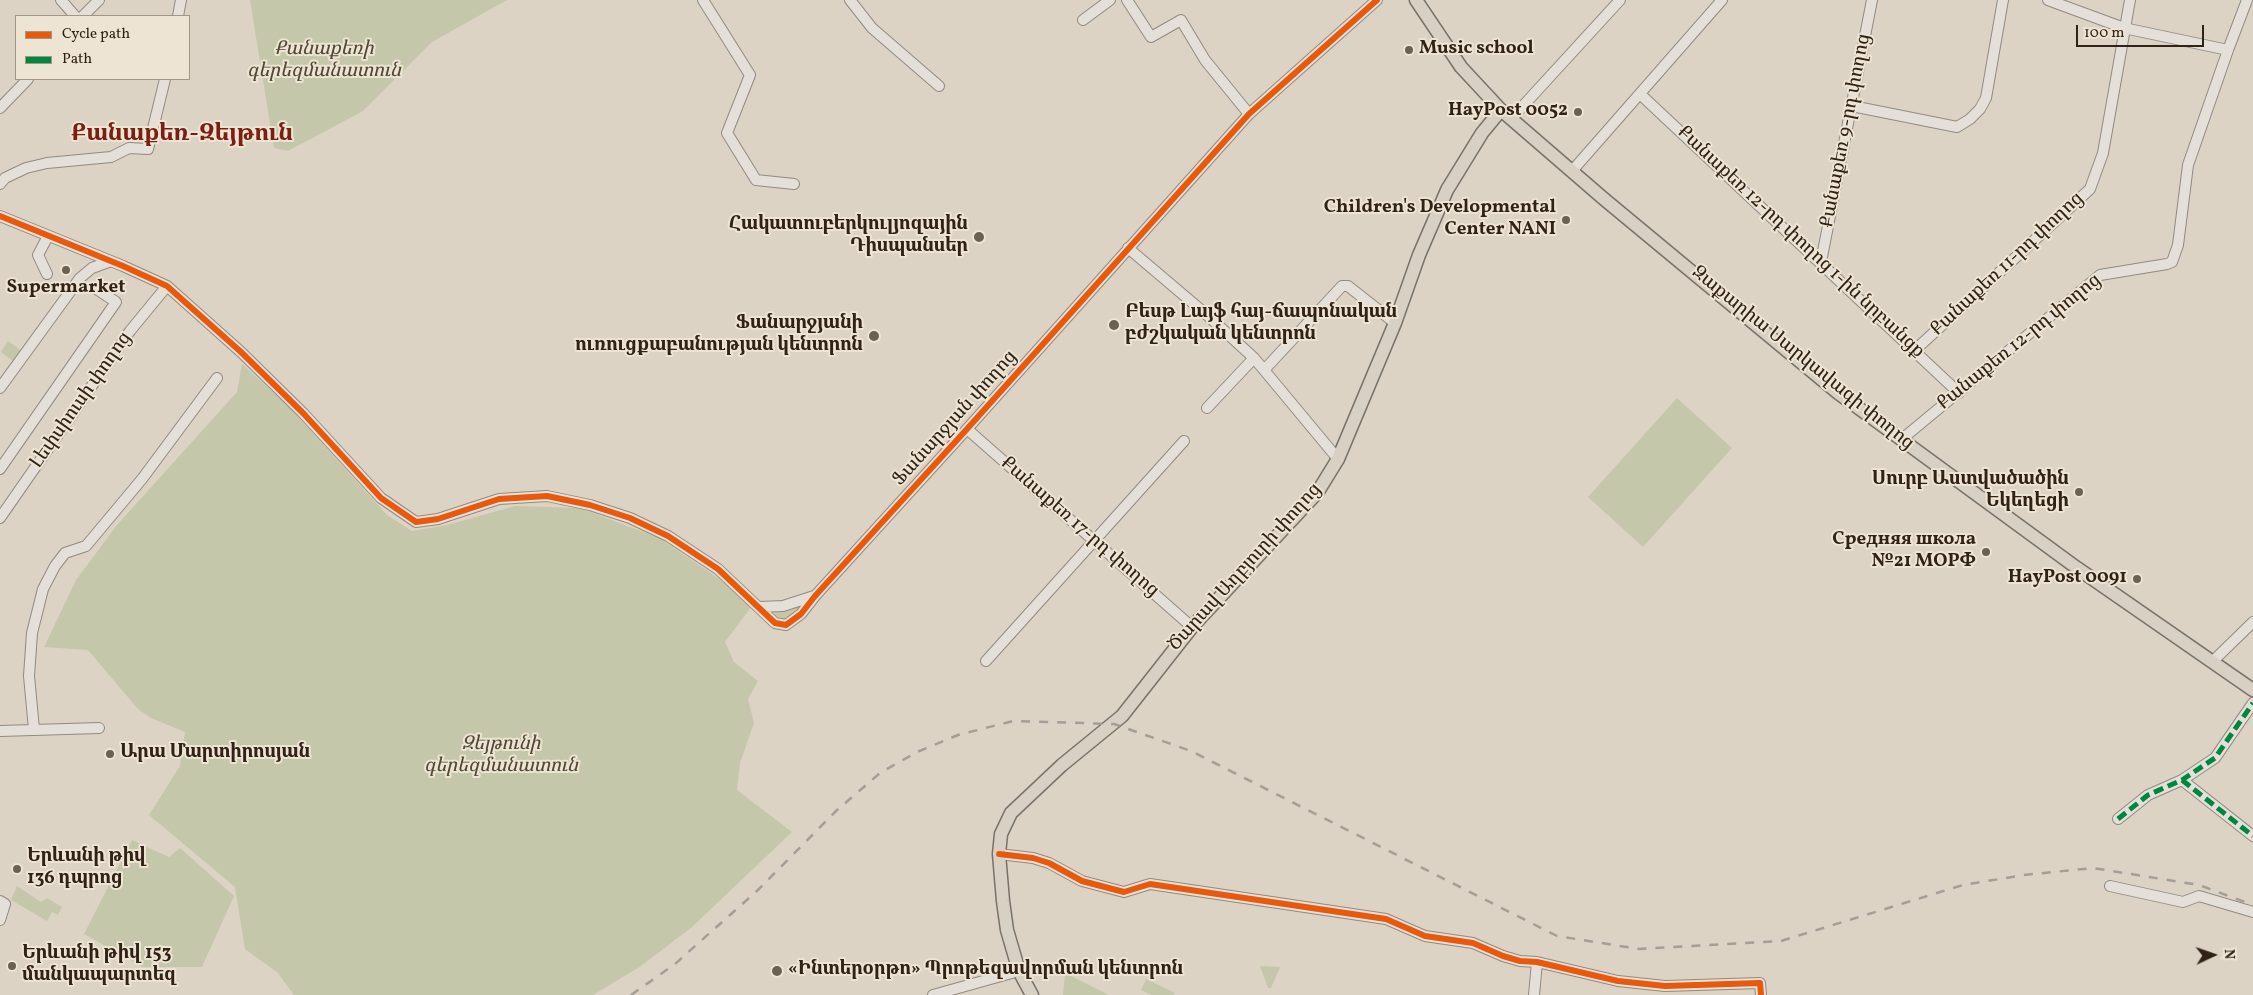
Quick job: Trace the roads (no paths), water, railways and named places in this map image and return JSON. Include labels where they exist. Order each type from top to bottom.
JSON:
[{"type":"main road","name":"Զաքարիա Սարկավագի փողոց","points":[[1416,0],[1461,66],[1501,110],[1838,393],[2069,562],[2253,690]]},
{"type":"main road","name":"Ծարավ Աղբյուրի փողոց","points":[[1032,995],[1019,971],[1007,930],[1000,854],[1001,834],[1011,813],[1062,765],[1114,724],[1192,627],[1317,493],[1338,459],[1395,323],[1419,255],[1447,190],[1482,133],[1501,110]]},
{"type":"street","points":[[61,0],[74,15]]},
{"type":"street","points":[[84,15],[99,0]]},
{"type":"street","points":[[90,15],[104,0]]},
{"type":"street","points":[[178,15],[181,0]]},
{"type":"street","points":[[703,0],[750,75],[727,133],[756,180],[794,184]]},
{"type":"street","points":[[850,0],[872,28],[939,86]]},
{"type":"street","points":[[1083,20],[1110,0]]},
{"type":"street","points":[[1127,0],[1151,37],[1181,20],[1205,60],[1249,114]]},
{"type":"street","name":"Ֆանարջյան փողոց","points":[[0,216],[167,286],[241,352],[303,412],[381,498],[416,522],[438,519],[499,499],[547,496],[590,505],[630,518],[668,536],[718,569],[775,623],[786,625],[795,620],[1249,114],[1377,0]]},
{"type":"street","points":[[1511,119],[1620,0]]},
{"type":"street","points":[[1572,171],[1722,0]]},
{"type":"street","name":"Քանաքեռ 9-րդ փողոց","points":[[1821,262],[1872,0]]},
{"type":"street","points":[[1852,106],[1957,128],[1970,119],[1980,109],[1986,98],[2003,0]]},
{"type":"street","points":[[2048,0],[2124,28],[2228,50]]},
{"type":"street","name":"Քանաքեռ 11-րդ փողոց","points":[[1915,350],[2090,189],[2103,153],[2130,0]]},
{"type":"street","name":"Քանաքեռ 12-րդ փողոց","points":[[1902,439],[2100,275],[2172,262],[2178,246],[2188,165],[2247,0]]},
{"type":"street","points":[[0,102],[21,80]]},
{"type":"street","points":[[0,108],[27,80]]},
{"type":"street","points":[[0,184],[5,178],[47,163],[111,157],[129,148],[148,149],[165,80]]},
{"type":"street","name":"Քանաքեռ 12-րդ փողոց 1-ին նրբանցք","points":[[1640,94],[1959,393]]},
{"type":"street","points":[[48,236],[38,255],[48,274]]},
{"type":"street","points":[[1128,248],[1208,314],[1254,358],[1338,459]]},
{"type":"street","points":[[0,388],[69,290],[92,268],[111,261]]},
{"type":"street","points":[[1265,370],[1345,285],[1395,323]]},
{"type":"street","name":"Լեփսիուսի փողոց","points":[[0,518],[130,331],[167,286]]},
{"type":"street","points":[[0,469],[116,302],[95,288]]},
{"type":"street","points":[[1207,408],[1254,358]]},
{"type":"street","points":[[34,729],[29,676],[32,633],[43,590],[51,574],[65,553],[83,547],[92,538],[142,479],[217,378]]},
{"type":"street","name":"Քանաքեռ 17-րդ փողոց","points":[[967,429],[1192,627]]},
{"type":"street","points":[[986,660],[1184,441]]},
{"type":"street","points":[[759,607],[783,606],[815,596]]},
{"type":"street","points":[[2212,662],[2253,622]]},
{"type":"street","points":[[2118,819],[2148,795],[2182,780],[2215,758],[2253,702]]},
{"type":"street","points":[[0,731],[99,728]]},
{"type":"street","points":[[2182,780],[2253,836]]},
{"type":"street","points":[[1000,854],[1041,861],[1067,872],[1082,881],[1124,892],[1150,884],[1273,904],[1386,919],[1425,936],[1473,942],[1503,956],[1618,981],[1665,986],[1760,983],[1761,995]]},
{"type":"street","points":[[2110,886],[2183,902],[2199,896],[2253,912]]},
{"type":"street","points":[[0,901],[5,904],[0,920]]},
{"type":"street","points":[[1534,995],[1537,962]]},
{"type":"street","points":[[933,995],[1019,971]]},
{"type":"railway","points":[[631,995],[675,964],[758,890],[836,811],[880,773],[917,752],[958,735],[1013,721],[1114,724],[1191,751],[1557,936],[1639,949],[1781,941],[1963,885],[2024,875],[2093,868],[2199,885],[2253,905]]},
{"type":"place","name":"Music school","points":[[1409,50]]},
{"type":"place","name":"HayPost 0052","points":[[1578,112]]},
{"type":"place","name":"Children's Developmental Center NANI","points":[[1566,220]]},
{"type":"place","name":"Հակատուբերկուլյոզային Դիսպանսեր","points":[[979,237]]},
{"type":"place","name":"Supermarket","points":[[66,270]]},
{"type":"place","name":"Բեսթ Լայֆ հայ-ճապոնական բժշկական կենտրոն","points":[[1114,325]]},
{"type":"place","name":"Ֆանարջյանի ուռուցքաբանության կենտրոն","points":[[874,336]]},
{"type":"place","name":"Սուրբ Աստվածածին Եկեղեցի","points":[[2079,492]]},
{"type":"place","name":"Средняя школа №21 МОРФ","points":[[1986,552]]},
{"type":"place","name":"HayPost 0091","points":[[2137,579]]},
{"type":"place","name":"Արա Մարտիրոսյան","points":[[110,754]]},
{"type":"place","name":"Երևանի թիվ 136 դպրոց","points":[[17,869]]},
{"type":"place","name":"Երևանի թիվ 153 մանկապարտեզ","points":[[12,966]]},
{"type":"place","name":"«Ինտերօրթո» Պրոթեզավորման կենտրոն","points":[[777,971]]},
{"type":"district","name":"Քանաքեռ-Զեյթուն","points":[[182,136]]},
{"type":"park label","name":"Քանաքեռի գերեզմանատուն","points":[[324,62]]},
{"type":"park label","name":"Զեյթունի գերեզմանատուն","points":[[501,757]]}]
